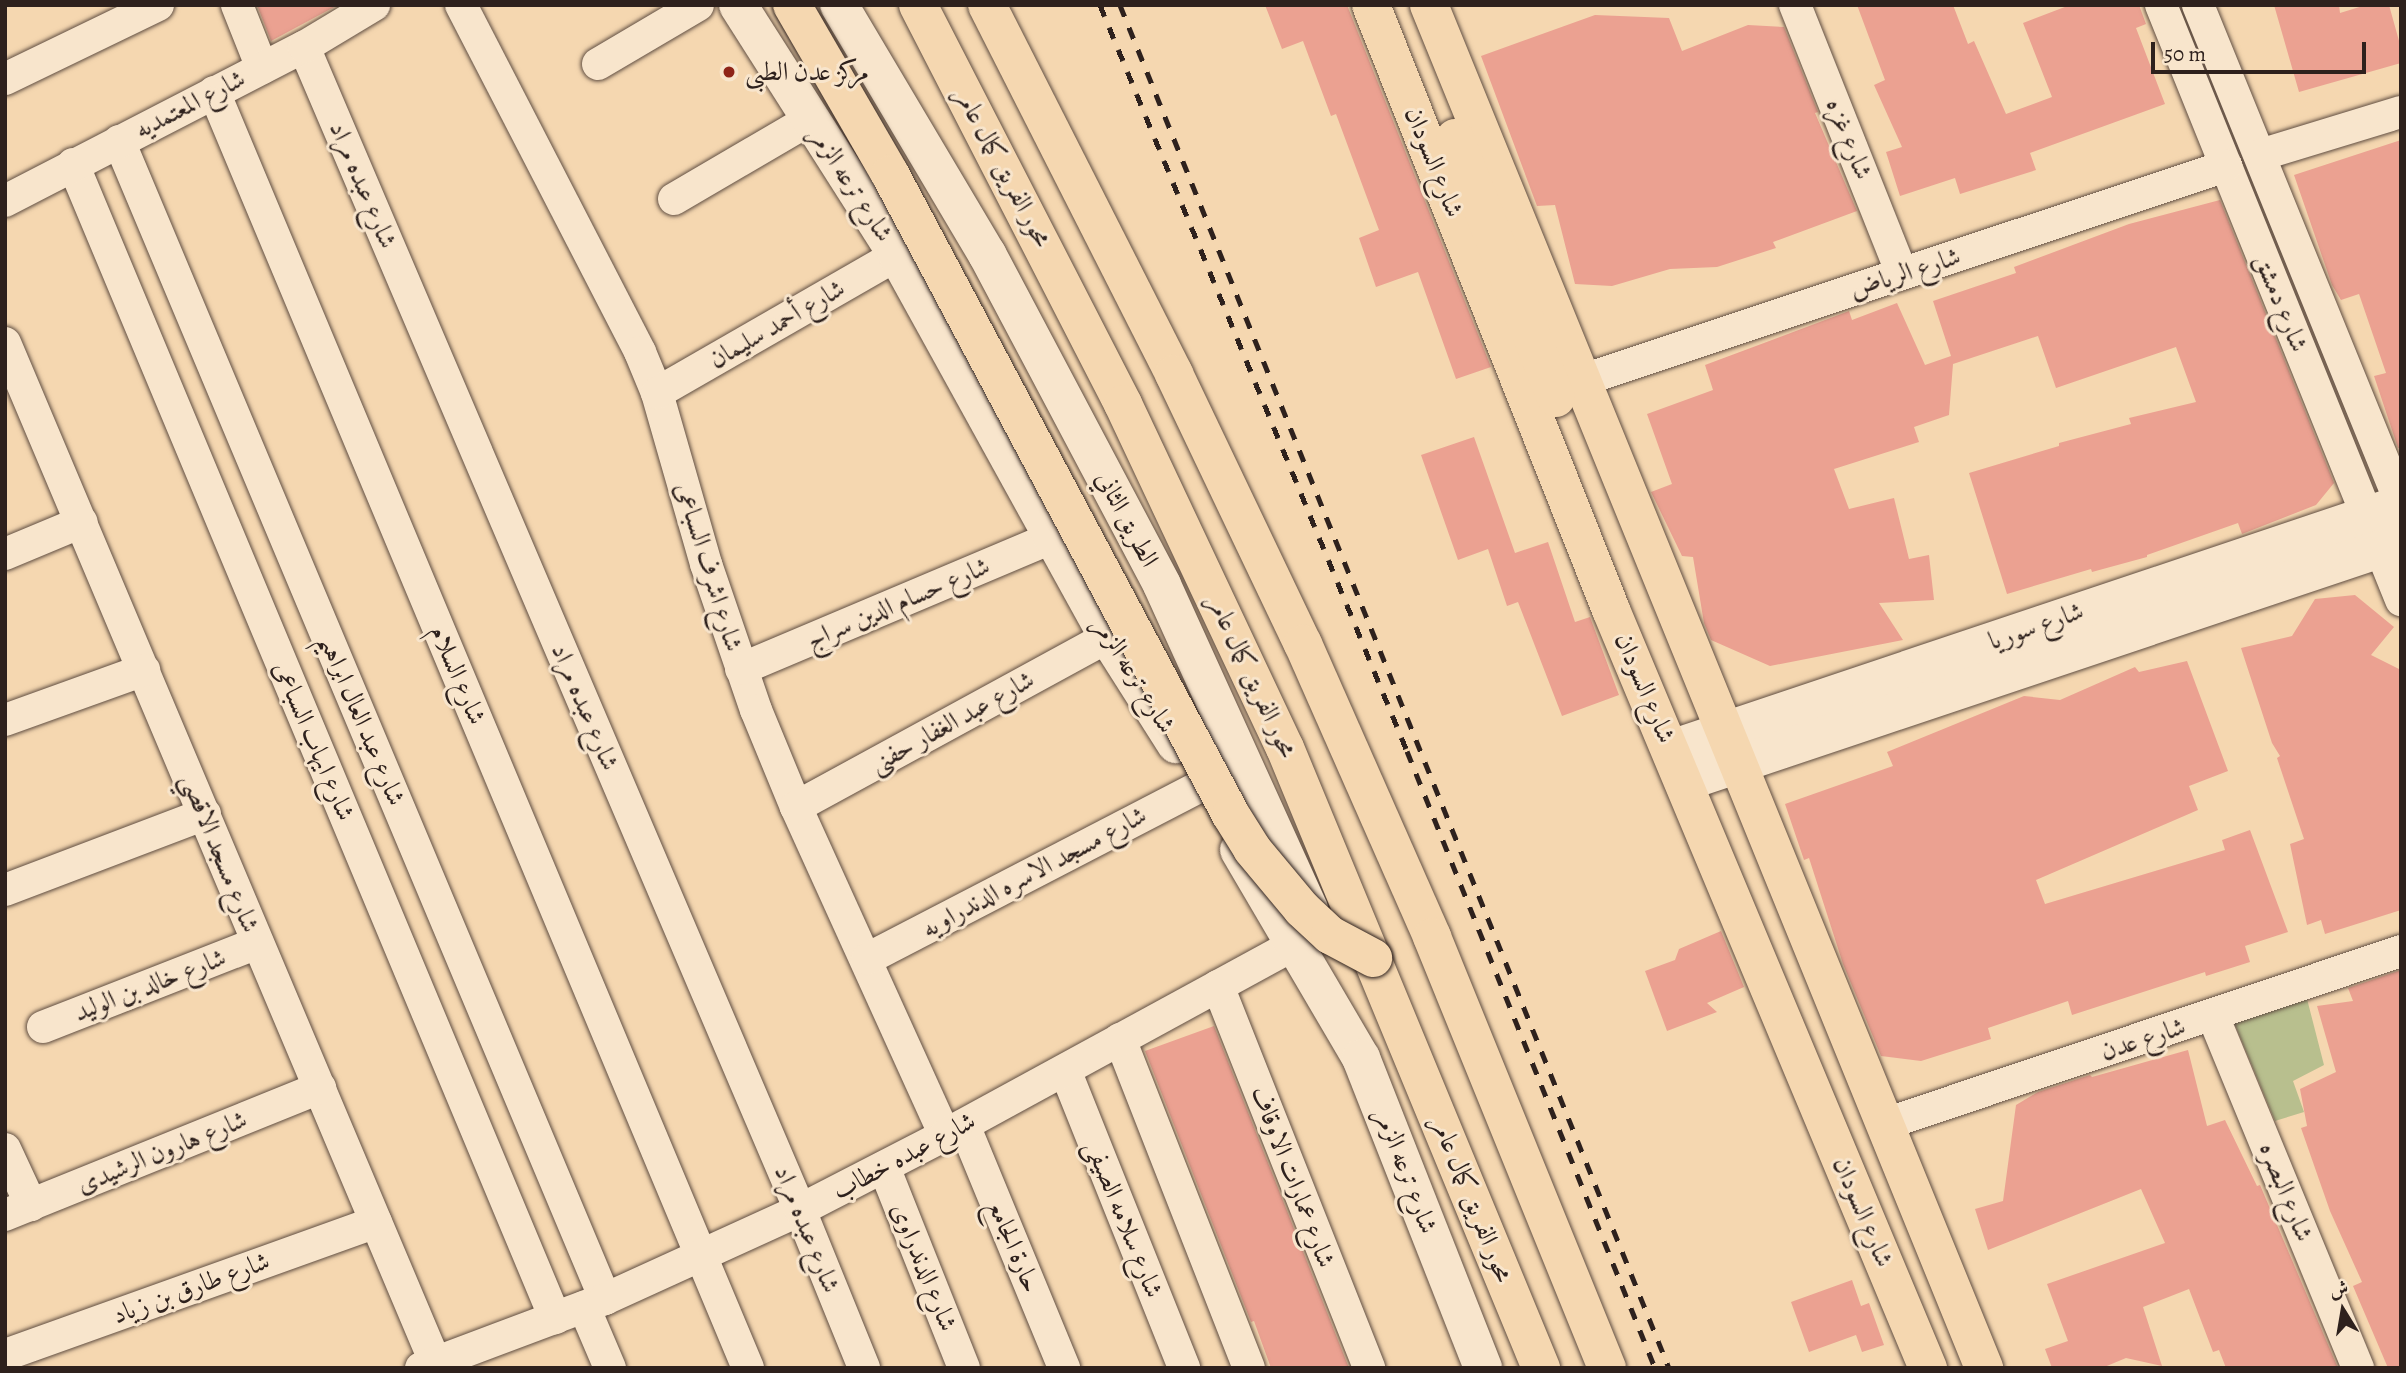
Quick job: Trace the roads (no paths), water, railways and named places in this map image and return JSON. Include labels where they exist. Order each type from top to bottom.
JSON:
[{"type":"main road","points":[[792,5],[890,174],[1231,815],[1252,849],[1302,909],[1329,935],[1373,958]]},
{"type":"main road","name":"محور الفريق كمال عامر","points":[[918,5],[1043,243],[1192,548],[1322,831],[1541,1368]]},
{"type":"main road","points":[[987,5],[1174,374],[1303,643],[1432,937],[1607,1368]]},
{"type":"main road","name":"شارع السودان","points":[[1371,5],[1611,610],[1928,1368]]},
{"type":"main road","points":[[1404,5],[1593,492],[1606,542],[1611,610]]},
{"type":"main road","name":"شارع السودان","points":[[1429,5],[1984,1368]]},
{"type":"street","points":[[5,79],[158,5]]},
{"type":"street","points":[[237,5],[262,68]]},
{"type":"street","name":"شارع المعتمديه","points":[[5,201],[304,47],[374,5]]},
{"type":"street","name":"شارع اشرف السباعى","points":[[461,5],[640,352],[657,393],[706,564],[741,668],[796,807],[866,960],[954,1130]]},
{"type":"street","points":[[598,64],[698,5]]},
{"type":"street","name":"شارع ترعه الزمر","points":[[738,5],[897,255],[1108,637],[1202,785],[1361,1058],[1483,1368]]},
{"type":"street","name":"الطريق الثاني","points":[[839,5],[987,254],[1161,585],[1344,987],[1354,1015],[1361,1058]]},
{"type":"street","name":"شارع غزه","points":[[1795,5],[1902,274]]},
{"type":"street","name":"شارع دمشق","points":[[2161,5],[2226,166],[2392,519]]},
{"type":"street","name":"شارع دمشق","points":[[2199,5],[2260,155],[2392,519],[2401,600]]},
{"type":"street","name":"شارع عبده مراد","points":[[304,47],[800,1210],[864,1368]]},
{"type":"street","name":"شارع السلام","points":[[214,92],[748,1368]]},
{"type":"street","points":[[2260,155],[2401,112]]},
{"type":"street","points":[[674,199],[809,120]]},
{"type":"street","name":"شارع عبد العال ابراهيم","points":[[119,141],[581,1308]]},
{"type":"street","name":"شارع ايهاب السباعى","points":[[74,164],[581,1308]]},
{"type":"street","name":"شارع الرياض","points":[[1583,380],[2226,166]]},
{"type":"street","name":"شارع أحمد سليمان","points":[[657,393],[897,255]]},
{"type":"street","name":"شارع مسجد الاقصي","points":[[5,342],[16,395],[82,522],[376,1222],[428,1365]]},
{"type":"street","name":"شارع سوريا","points":[[1678,765],[2392,519]]},
{"type":"street","points":[[5,554],[82,522]]},
{"type":"street","name":"شارع حسام الدين سراج","points":[[741,668],[1054,537]]},
{"type":"street","name":"شارع عبد الغفار حفنى","points":[[796,807],[1108,637]]},
{"type":"street","points":[[5,720],[144,670]]},
{"type":"street","name":"شارع مسجد الاسره الدندراويه","points":[[866,960],[1202,785]]},
{"type":"street","points":[[5,890],[205,814]]},
{"type":"street","name":"شارع خالد بن الوليد","points":[[43,1027],[257,943]]},
{"type":"street","name":"شارع عبده خطاب","points":[[428,1365],[581,1308],[701,1257],[800,1210],[954,1130],[1294,945]]},
{"type":"street","name":"شارع عدن","points":[[1885,1124],[2401,951]]},
{"type":"street","name":"شارع عمارات الاوقاف","points":[[1217,986],[1369,1368]]},
{"type":"street","name":"شارع البصره","points":[[2213,1016],[2358,1368]]},
{"type":"street","points":[[1120,1040],[1249,1368]]},
{"type":"street","name":"شارع سلامه الصيفى","points":[[1065,1070],[1184,1368]]},
{"type":"street","name":"شارع هارون الرشيدى","points":[[18,1210],[320,1088]]},
{"type":"street","name":"حارة الجامع","points":[[954,1130],[1064,1368]]},
{"type":"street","points":[[5,1149],[18,1210]]},
{"type":"street","name":"شارع الدندراوى","points":[[884,1167],[964,1368]]},
{"type":"street","name":"شارع طارق بن زياد","points":[[5,1355],[376,1222]]},
{"type":"street","points":[[581,1308],[610,1368]]},
{"type":"railway","points":[[1100,5],[1407,751],[1655,1368]]},
{"type":"railway","points":[[1120,5],[1669,1368]]},
{"type":"place","name":"مركز عدن الطبى","points":[[729,72]]}]
